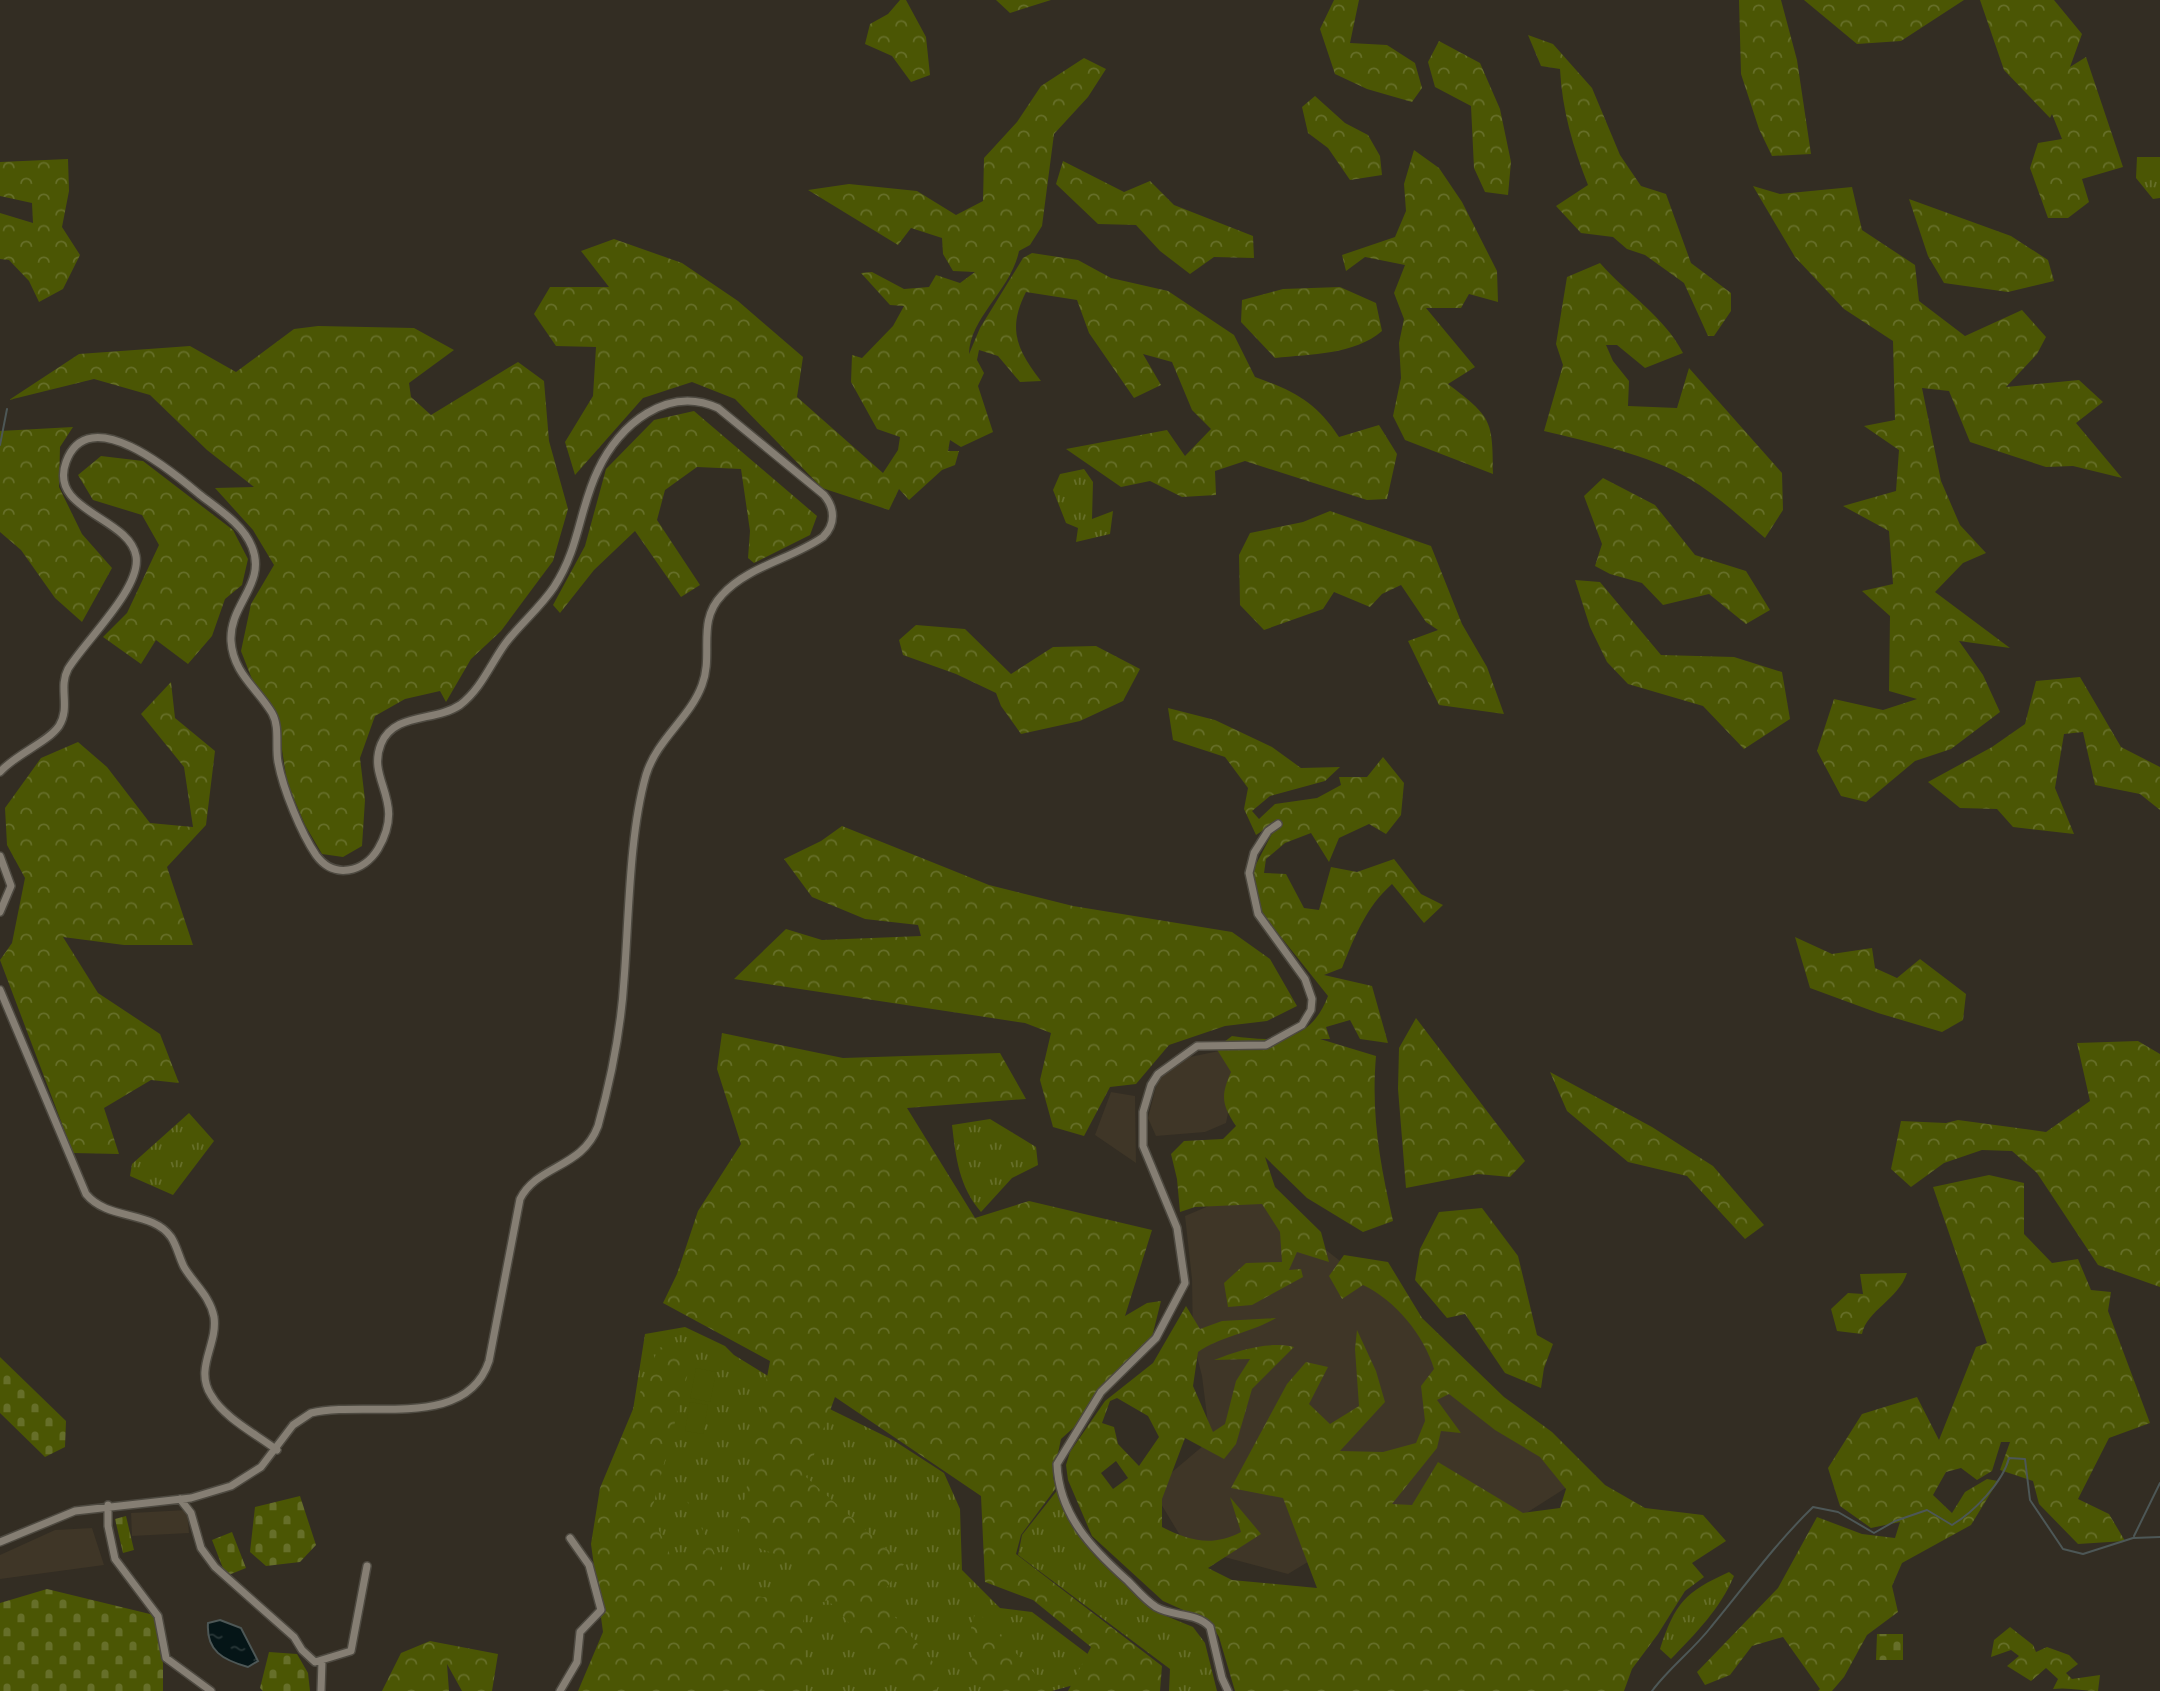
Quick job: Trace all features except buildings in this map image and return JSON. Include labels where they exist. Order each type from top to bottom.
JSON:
[{"type":"street","points":[[0,772],[19,754],[57,728],[65,709],[63,686],[67,671],[113,609],[135,570],[136,555],[128,540],[77,502],[66,486],[64,472],[67,459],[74,449],[85,442],[116,440],[141,450],[225,515],[247,538],[254,553],[256,575],[233,621],[231,636],[234,658],[243,677],[273,715],[283,782],[314,851],[325,864],[344,870],[355,870],[368,863],[389,826],[390,811],[378,764],[383,740],[397,725],[447,712],[475,691],[506,643],[553,589],[577,541],[598,468],[613,446],[645,414],[661,404],[684,400],[718,408],[824,495],[831,504],[832,523],[823,537],[736,583],[718,598],[708,618],[702,686],[655,753],[645,780],[631,881],[622,1006],[598,1126],[583,1151],[533,1182],[520,1199],[489,1361],[483,1376],[468,1393],[449,1402],[311,1413],[293,1425],[261,1468],[239,1482],[213,1492],[180,1499],[108,1505],[61,1516],[0,1542]]},
{"type":"street","points":[[1228,1691],[1222,1678],[1215,1639],[1209,1625],[1197,1618],[1154,1606],[1084,1540],[1057,1479],[1057,1464],[1061,1452],[1104,1388],[1156,1338],[1185,1283],[1177,1228],[1143,1146],[1143,1112],[1150,1085],[1158,1074],[1197,1046],[1221,1043],[1266,1045],[1302,1025],[1311,1010],[1312,999],[1305,979],[1258,914],[1249,873],[1254,853],[1268,831],[1278,824]]},
{"type":"street","points":[[0,856],[11,886],[0,912]]},
{"type":"street","points":[[0,989],[86,1195],[107,1210],[156,1224],[170,1237],[185,1269],[201,1289],[212,1311],[213,1336],[204,1368],[209,1393],[224,1410],[277,1450]]},
{"type":"street","points":[[180,1499],[191,1513],[201,1548],[224,1578],[294,1637],[315,1662],[351,1651],[367,1566]]},
{"type":"street","points":[[108,1505],[108,1526],[115,1559],[158,1616],[166,1658],[211,1691]]},
{"type":"street","points":[[560,1691],[577,1662],[580,1632],[601,1610],[589,1565],[570,1538]]},
{"type":"street","points":[[321,1661],[321,1691]]},
{"type":"shaded area","points":[[1224,1050],[1237,1069],[1226,1123],[1205,1132],[1156,1136],[1148,1118],[1159,1075],[1185,1058]]},
{"type":"shaded area","points":[[1111,1092],[1135,1096],[1136,1163],[1095,1135]]},
{"type":"shaded area","points":[[1244,1191],[1273,1208],[1416,1321],[1572,1484],[1509,1524],[1326,1551],[1288,1574],[1187,1547],[1152,1489],[1210,1440],[1202,1376],[1193,1341],[1192,1279],[1185,1216]]},
{"type":"shaded area","points":[[187,1510],[189,1533],[132,1536],[131,1513]]},
{"type":"shaded area","points":[[92,1528],[104,1565],[0,1579],[0,1555],[55,1530]]},
{"type":"green space","points":[[900,0],[906,0],[926,37],[930,75],[911,82],[892,56],[865,44],[870,24],[888,14]]},
{"type":"green space","points":[[996,0],[1051,0],[1010,13]]},
{"type":"green space","points":[[1334,0],[1359,0],[1350,43],[1387,45],[1415,63],[1422,88],[1412,102],[1367,89],[1335,74],[1320,29]]},
{"type":"green space","points":[[1739,0],[1781,0],[1797,60],[1811,154],[1772,156],[1759,129],[1741,74]]},
{"type":"green space","points":[[1804,0],[1964,0],[1901,41],[1857,44]]},
{"type":"green space","points":[[1980,0],[2054,0],[2082,34],[2070,67],[2086,57],[2123,167],[2082,179],[2089,202],[2068,218],[2048,218],[2030,168],[2038,143],[2062,139],[2052,114],[2050,118],[2004,70]]},
{"type":"green space","points":[[1528,35],[1553,44],[1592,88],[1620,155],[1641,186],[1666,194],[1691,263],[1731,293],[1731,311],[1714,336],[1708,336],[1684,283],[1645,255],[1627,249],[1613,237],[1581,233],[1556,206],[1588,185],[1569,128],[1560,69],[1541,66]]},
{"type":"green space","points":[[1439,41],[1480,63],[1500,109],[1511,162],[1508,195],[1485,192],[1474,168],[1471,106],[1435,87],[1428,62]]},
{"type":"green space","points":[[1084,58],[1106,69],[1088,97],[1054,134],[1042,226],[1030,245],[1019,251],[1008,278],[976,328],[969,354],[980,328],[1023,258],[1032,253],[1078,260],[1111,278],[1168,291],[1234,335],[1255,377],[1281,387],[1313,406],[1339,437],[1379,425],[1397,454],[1387,499],[1367,500],[1245,461],[1215,471],[1216,495],[1182,497],[1150,481],[1121,487],[1066,449],[1167,430],[1185,456],[1211,429],[1192,410],[1172,362],[1143,354],[1161,385],[1134,398],[1089,333],[1077,300],[1026,292],[1017,317],[1017,339],[1026,359],[1041,381],[1020,382],[998,356],[979,350],[977,360],[984,373],[978,386],[993,432],[961,447],[950,440],[948,451],[959,451],[955,465],[942,470],[909,500],[899,489],[889,510],[822,488],[735,399],[692,382],[643,398],[575,475],[565,442],[593,396],[596,347],[556,346],[534,314],[550,287],[609,287],[581,251],[614,239],[682,263],[738,301],[803,357],[797,397],[883,473],[898,450],[900,437],[877,429],[851,382],[852,355],[862,358],[893,326],[904,306],[890,305],[861,273],[872,272],[904,289],[929,287],[936,275],[960,283],[975,272],[953,271],[943,254],[942,238],[911,228],[898,245],[808,190],[849,184],[917,191],[956,215],[983,201],[984,158],[1017,122],[1041,86]]},
{"type":"green space","points":[[1315,96],[1345,123],[1368,135],[1380,156],[1382,175],[1350,180],[1328,148],[1308,133],[1302,107]]},
{"type":"green space","points":[[1414,150],[1439,168],[1462,202],[1497,271],[1498,302],[1469,294],[1461,308],[1426,308],[1475,367],[1448,384],[1473,404],[1487,421],[1492,441],[1493,474],[1405,440],[1393,416],[1401,378],[1399,343],[1404,319],[1394,293],[1405,265],[1365,257],[1346,271],[1342,255],[1395,237],[1406,211],[1404,184]]},
{"type":"green space","points":[[2137,157],[2160,157],[2160,198],[2153,199],[2136,178]]},
{"type":"green space","points":[[68,159],[69,191],[62,227],[80,255],[63,289],[39,302],[29,281],[9,260],[0,259],[0,213],[33,223],[32,203],[0,196],[0,162]]},
{"type":"green space","points":[[1063,161],[1124,192],[1150,181],[1174,205],[1253,236],[1254,258],[1214,257],[1190,274],[1160,251],[1136,225],[1098,224],[1056,184]]},
{"type":"green space","points":[[1753,186],[1780,194],[1852,187],[1862,230],[1915,265],[1919,301],[1965,336],[2022,310],[2046,337],[2037,354],[2006,387],[2079,380],[2103,402],[2076,423],[2122,478],[2073,466],[2046,467],[1970,442],[1949,391],[1922,388],[1941,481],[1960,525],[1986,553],[1963,563],[1935,592],[2010,648],[1959,641],[1983,675],[2000,712],[1951,749],[1915,761],[1866,802],[1841,796],[1817,751],[1834,699],[1883,710],[1917,699],[1889,691],[1890,616],[1862,591],[1893,584],[1889,531],[1843,506],[1896,491],[1899,450],[1864,426],[1895,420],[1893,341],[1844,309],[1795,257]]},
{"type":"green space","points":[[1909,199],[2011,236],[2048,260],[2054,281],[2008,292],[1944,283],[1928,256]]},
{"type":"green space","points":[[1600,263],[1656,316],[1683,353],[1645,368],[1617,345],[1606,345],[1613,361],[1629,381],[1628,406],[1677,408],[1689,368],[1782,473],[1783,510],[1765,538],[1728,506],[1673,470],[1618,450],[1544,431],[1563,365],[1556,344],[1567,277]]},
{"type":"green space","points":[[1340,287],[1376,303],[1382,331],[1359,345],[1317,354],[1275,358],[1241,322],[1242,300],[1283,289]]},
{"type":"green space","points":[[318,326],[414,328],[454,350],[409,383],[411,397],[431,415],[518,362],[544,381],[549,441],[568,509],[553,561],[501,631],[471,659],[446,702],[440,691],[405,699],[375,716],[360,758],[365,800],[362,846],[343,857],[322,854],[305,825],[287,782],[278,724],[257,692],[241,651],[251,604],[274,565],[253,530],[215,488],[254,487],[207,450],[150,395],[94,379],[9,400],[79,354],[190,346],[236,372],[294,329]]},
{"type":"green space","points":[[694,411],[817,516],[810,535],[754,563],[748,558],[750,531],[741,469],[697,467],[665,490],[657,520],[700,585],[681,597],[635,531],[594,570],[560,613],[553,605],[585,546],[606,469],[654,420]]},
{"type":"green space","points":[[73,427],[60,447],[59,487],[82,534],[112,568],[82,622],[55,598],[21,550],[0,532],[0,431]]},
{"type":"green space","points":[[101,456],[143,461],[233,530],[248,559],[242,585],[225,599],[212,636],[188,664],[156,640],[141,664],[103,637],[127,613],[159,545],[142,515],[93,500],[78,475]]},
{"type":"green space","points":[[1084,469],[1093,482],[1092,519],[1113,511],[1110,534],[1076,542],[1078,528],[1066,523],[1053,490],[1060,474]]},
{"type":"green space","points":[[1603,478],[1655,505],[1695,555],[1746,571],[1770,610],[1746,624],[1709,594],[1663,605],[1642,583],[1610,574],[1595,566],[1602,544],[1584,496]]},
{"type":"green space","points":[[1330,511],[1431,546],[1462,624],[1487,667],[1504,714],[1439,705],[1408,641],[1438,630],[1426,622],[1401,585],[1382,594],[1370,607],[1334,592],[1323,609],[1264,630],[1240,605],[1239,555],[1250,533],[1303,522]]},
{"type":"green space","points":[[1575,580],[1600,582],[1661,655],[1734,657],[1782,672],[1790,719],[1744,749],[1703,706],[1628,684],[1607,662],[1590,627]]},
{"type":"green space","points":[[916,625],[965,629],[1011,674],[1053,647],[1096,646],[1140,669],[1123,701],[1080,721],[1021,734],[1001,706],[996,693],[956,674],[903,655],[899,640]]},
{"type":"green space","points":[[2080,677],[2121,747],[2160,767],[2160,810],[2140,794],[2095,785],[2083,732],[2064,734],[2055,788],[2074,834],[2013,827],[1997,809],[1960,808],[1928,782],[1992,747],[2025,724],[2036,681]]},
{"type":"green space","points":[[171,682],[175,718],[215,751],[206,825],[167,867],[193,945],[124,945],[63,937],[98,993],[160,1034],[179,1083],[151,1080],[104,1108],[119,1154],[73,1153],[0,960],[12,943],[25,878],[7,845],[5,808],[41,758],[78,742],[107,767],[150,823],[193,827],[184,767],[141,714]]},
{"type":"green space","points":[[1168,708],[1215,720],[1272,747],[1301,768],[1340,767],[1325,781],[1270,796],[1252,811],[1259,819],[1275,804],[1317,798],[1341,785],[1339,777],[1367,777],[1383,757],[1404,783],[1401,815],[1386,834],[1369,824],[1339,838],[1329,862],[1311,833],[1285,843],[1266,859],[1264,873],[1286,874],[1304,908],[1319,910],[1331,867],[1357,872],[1394,859],[1421,894],[1443,905],[1424,923],[1392,884],[1368,912],[1342,968],[1324,975],[1372,986],[1388,1043],[1360,1039],[1350,1020],[1326,1027],[1330,1039],[1320,1039],[1376,1056],[1378,1139],[1393,1221],[1363,1232],[1307,1198],[1265,1157],[1275,1187],[1321,1232],[1329,1262],[1297,1252],[1289,1270],[1301,1269],[1303,1277],[1252,1305],[1228,1307],[1224,1283],[1246,1263],[1282,1262],[1280,1232],[1262,1204],[1195,1207],[1180,1212],[1171,1154],[1184,1141],[1223,1139],[1236,1126],[1227,1112],[1224,1099],[1231,1072],[1216,1048],[1232,1036],[1277,1038],[1301,1031],[1312,1023],[1328,996],[1261,912],[1251,874],[1279,820],[1256,835],[1244,809],[1248,788],[1225,757],[1173,740]]},
{"type":"green space","points":[[842,826],[989,885],[1073,906],[1232,932],[1270,959],[1297,1006],[1267,1021],[1225,1026],[1169,1045],[1136,1084],[1110,1087],[1084,1136],[1053,1127],[1040,1080],[1051,1033],[1025,1023],[734,979],[786,929],[822,940],[921,936],[918,925],[865,919],[812,897],[784,859],[821,841]]},
{"type":"green space","points":[[1795,937],[1832,954],[1872,948],[1875,968],[1897,978],[1920,959],[1966,994],[1963,1020],[1942,1032],[1878,1013],[1810,988]]},
{"type":"green space","points":[[1416,1018],[1525,1161],[1510,1177],[1478,1174],[1406,1188],[1398,1089],[1399,1048]]},
{"type":"green space","points":[[722,1033],[843,1058],[1000,1053],[1026,1099],[907,1108],[975,1218],[1029,1201],[1152,1230],[1125,1316],[1147,1303],[1161,1301],[1152,1337],[1098,1391],[1080,1422],[1061,1439],[1053,1477],[1056,1488],[1021,1535],[1016,1554],[1162,1666],[1160,1691],[1068,1691],[1091,1647],[1033,1600],[985,1582],[981,1496],[835,1397],[806,1477],[904,1564],[879,1598],[943,1674],[936,1691],[912,1691],[828,1600],[803,1611],[806,1691],[578,1691],[603,1632],[591,1544],[600,1488],[659,1347],[693,1354],[651,1513],[671,1557],[706,1550],[686,1498],[735,1593],[777,1599],[807,1566],[737,1540],[770,1361],[663,1303],[677,1274],[698,1211],[741,1144],[717,1069]]},
{"type":"green space","points":[[2138,1041],[2160,1054],[2160,1287],[2098,1265],[2037,1173],[2012,1151],[1982,1150],[1944,1163],[1911,1187],[1891,1169],[1901,1121],[1946,1123],[1958,1120],[2046,1132],[2090,1101],[2077,1043]]},
{"type":"green space","points":[[1550,1072],[1652,1127],[1713,1166],[1764,1225],[1745,1239],[1687,1176],[1628,1162],[1567,1111]]},
{"type":"green space","points":[[189,1113],[214,1141],[173,1195],[130,1176],[132,1164]]},
{"type":"green space","points":[[990,1119],[1036,1147],[1038,1165],[1012,1178],[981,1212],[963,1182],[952,1125]]},
{"type":"green space","points":[[1989,1175],[2024,1183],[2024,1234],[2052,1263],[2078,1259],[2091,1290],[2111,1292],[2108,1311],[2150,1423],[2109,1438],[2078,1499],[2109,1514],[2125,1541],[2078,1544],[2039,1504],[2033,1481],[2000,1470],[2010,1442],[2001,1442],[1992,1471],[1977,1480],[1961,1468],[1946,1472],[1933,1495],[1952,1513],[1965,1492],[1987,1479],[1998,1481],[1971,1525],[1902,1563],[1892,1586],[1898,1612],[1867,1635],[1844,1677],[1832,1691],[1818,1691],[1820,1689],[1783,1637],[1752,1646],[1730,1675],[1705,1685],[1697,1672],[1778,1588],[1817,1517],[1862,1534],[1895,1538],[1900,1522],[1871,1528],[1840,1506],[1828,1468],[1862,1414],[1917,1397],[1939,1440],[1976,1347],[1987,1343],[1933,1187]]},
{"type":"green space","points":[[1482,1208],[1518,1256],[1537,1335],[1553,1344],[1544,1368],[1541,1388],[1505,1373],[1465,1314],[1447,1318],[1415,1280],[1420,1249],[1439,1212]]},
{"type":"green space","points":[[1344,1255],[1388,1262],[1422,1318],[1504,1397],[1552,1432],[1605,1485],[1645,1508],[1703,1515],[1726,1541],[1692,1563],[1704,1577],[1685,1591],[1632,1669],[1624,1691],[1235,1691],[1219,1637],[1210,1622],[1163,1601],[1092,1536],[1068,1480],[1066,1465],[1070,1452],[1105,1401],[1153,1363],[1186,1306],[1200,1329],[1222,1321],[1276,1318],[1198,1352],[1193,1386],[1213,1432],[1225,1424],[1236,1381],[1250,1359],[1214,1360],[1254,1348],[1274,1345],[1294,1347],[1252,1389],[1236,1444],[1224,1459],[1185,1438],[1162,1499],[1162,1527],[1192,1539],[1211,1541],[1230,1537],[1241,1532],[1230,1497],[1261,1534],[1208,1568],[1232,1580],[1317,1588],[1283,1498],[1231,1488],[1287,1384],[1306,1362],[1328,1367],[1309,1404],[1330,1424],[1359,1406],[1355,1349],[1357,1330],[1376,1371],[1385,1402],[1340,1451],[1383,1452],[1416,1443],[1425,1421],[1421,1386],[1434,1369],[1416,1331],[1397,1309],[1363,1285],[1342,1299],[1329,1276]],"holes":[[[1449,1394],[1495,1430],[1540,1457],[1566,1489],[1560,1508],[1523,1513],[1438,1462],[1412,1505],[1392,1504],[1437,1448],[1441,1431],[1461,1433],[1437,1400]],[[1117,1398],[1148,1416],[1159,1437],[1139,1466],[1118,1444],[1114,1427],[1102,1423],[1110,1401]],[[1116,1461],[1128,1478],[1113,1489],[1101,1473]]]},
{"type":"green space","points":[[1907,1273],[1897,1291],[1870,1318],[1862,1334],[1837,1331],[1831,1309],[1848,1293],[1863,1294],[1860,1274]]},
{"type":"green space","points":[[685,1327],[725,1346],[734,1355],[789,1389],[893,1440],[944,1473],[960,1509],[962,1570],[1000,1608],[1032,1612],[1101,1664],[1099,1678],[1052,1691],[798,1691],[669,1574],[617,1511],[645,1334]]},
{"type":"green space","points":[[0,1357],[66,1421],[65,1447],[45,1457],[0,1413]]},
{"type":"green space","points":[[696,1368],[716,1372],[710,1402],[690,1398]]},
{"type":"green space","points":[[690,1402],[708,1405],[703,1434],[685,1431]]},
{"type":"green space","points":[[1059,1488],[1082,1539],[1095,1556],[1154,1611],[1193,1627],[1205,1643],[1217,1691],[1169,1691],[1170,1669],[1018,1555],[1022,1535]]},
{"type":"green space","points":[[300,1496],[316,1545],[300,1562],[266,1566],[250,1552],[255,1507]]},
{"type":"green space","points":[[126,1516],[134,1550],[123,1553],[115,1519]]},
{"type":"green space","points":[[232,1532],[246,1568],[226,1576],[212,1540]]},
{"type":"green space","points":[[1729,1572],[1734,1576],[1715,1610],[1671,1659],[1660,1649],[1677,1610],[1692,1593]]},
{"type":"green space","points":[[47,1589],[154,1615],[163,1663],[163,1691],[0,1691],[0,1603]]},
{"type":"green space","points":[[976,1610],[1051,1691],[988,1691],[973,1674],[970,1632]]},
{"type":"green space","points":[[2010,1627],[2033,1645],[2036,1652],[2047,1647],[2069,1655],[2078,1664],[2066,1673],[2072,1679],[2100,1675],[2098,1691],[2053,1689],[2058,1679],[2046,1668],[2031,1681],[2007,1666],[2019,1656],[2011,1650],[1991,1657],[1994,1640]]},
{"type":"green space","points":[[1877,1634],[1903,1634],[1903,1660],[1876,1660]]},
{"type":"green space","points":[[430,1641],[498,1654],[492,1691],[462,1691],[447,1664],[449,1691],[382,1691],[401,1653]]},
{"type":"green space","points":[[269,1652],[297,1654],[308,1673],[310,1691],[263,1691],[260,1688]]},
{"type":"water","points":[[220,1620],[241,1628],[258,1661],[248,1667],[218,1653],[210,1641],[208,1623]]},
{"type":"waterway","points":[[0,445],[7,409]]},
{"type":"waterway","points":[[1652,1691],[1704,1635],[1773,1550],[1813,1507],[1838,1512],[1874,1533],[1895,1521],[1927,1510],[1952,1525],[1987,1496],[2001,1477],[2009,1458],[2025,1459],[2030,1500],[2063,1549],[2083,1554],[2133,1538],[2160,1537]]},
{"type":"waterway","points":[[2134,1536],[2160,1483]]}]
